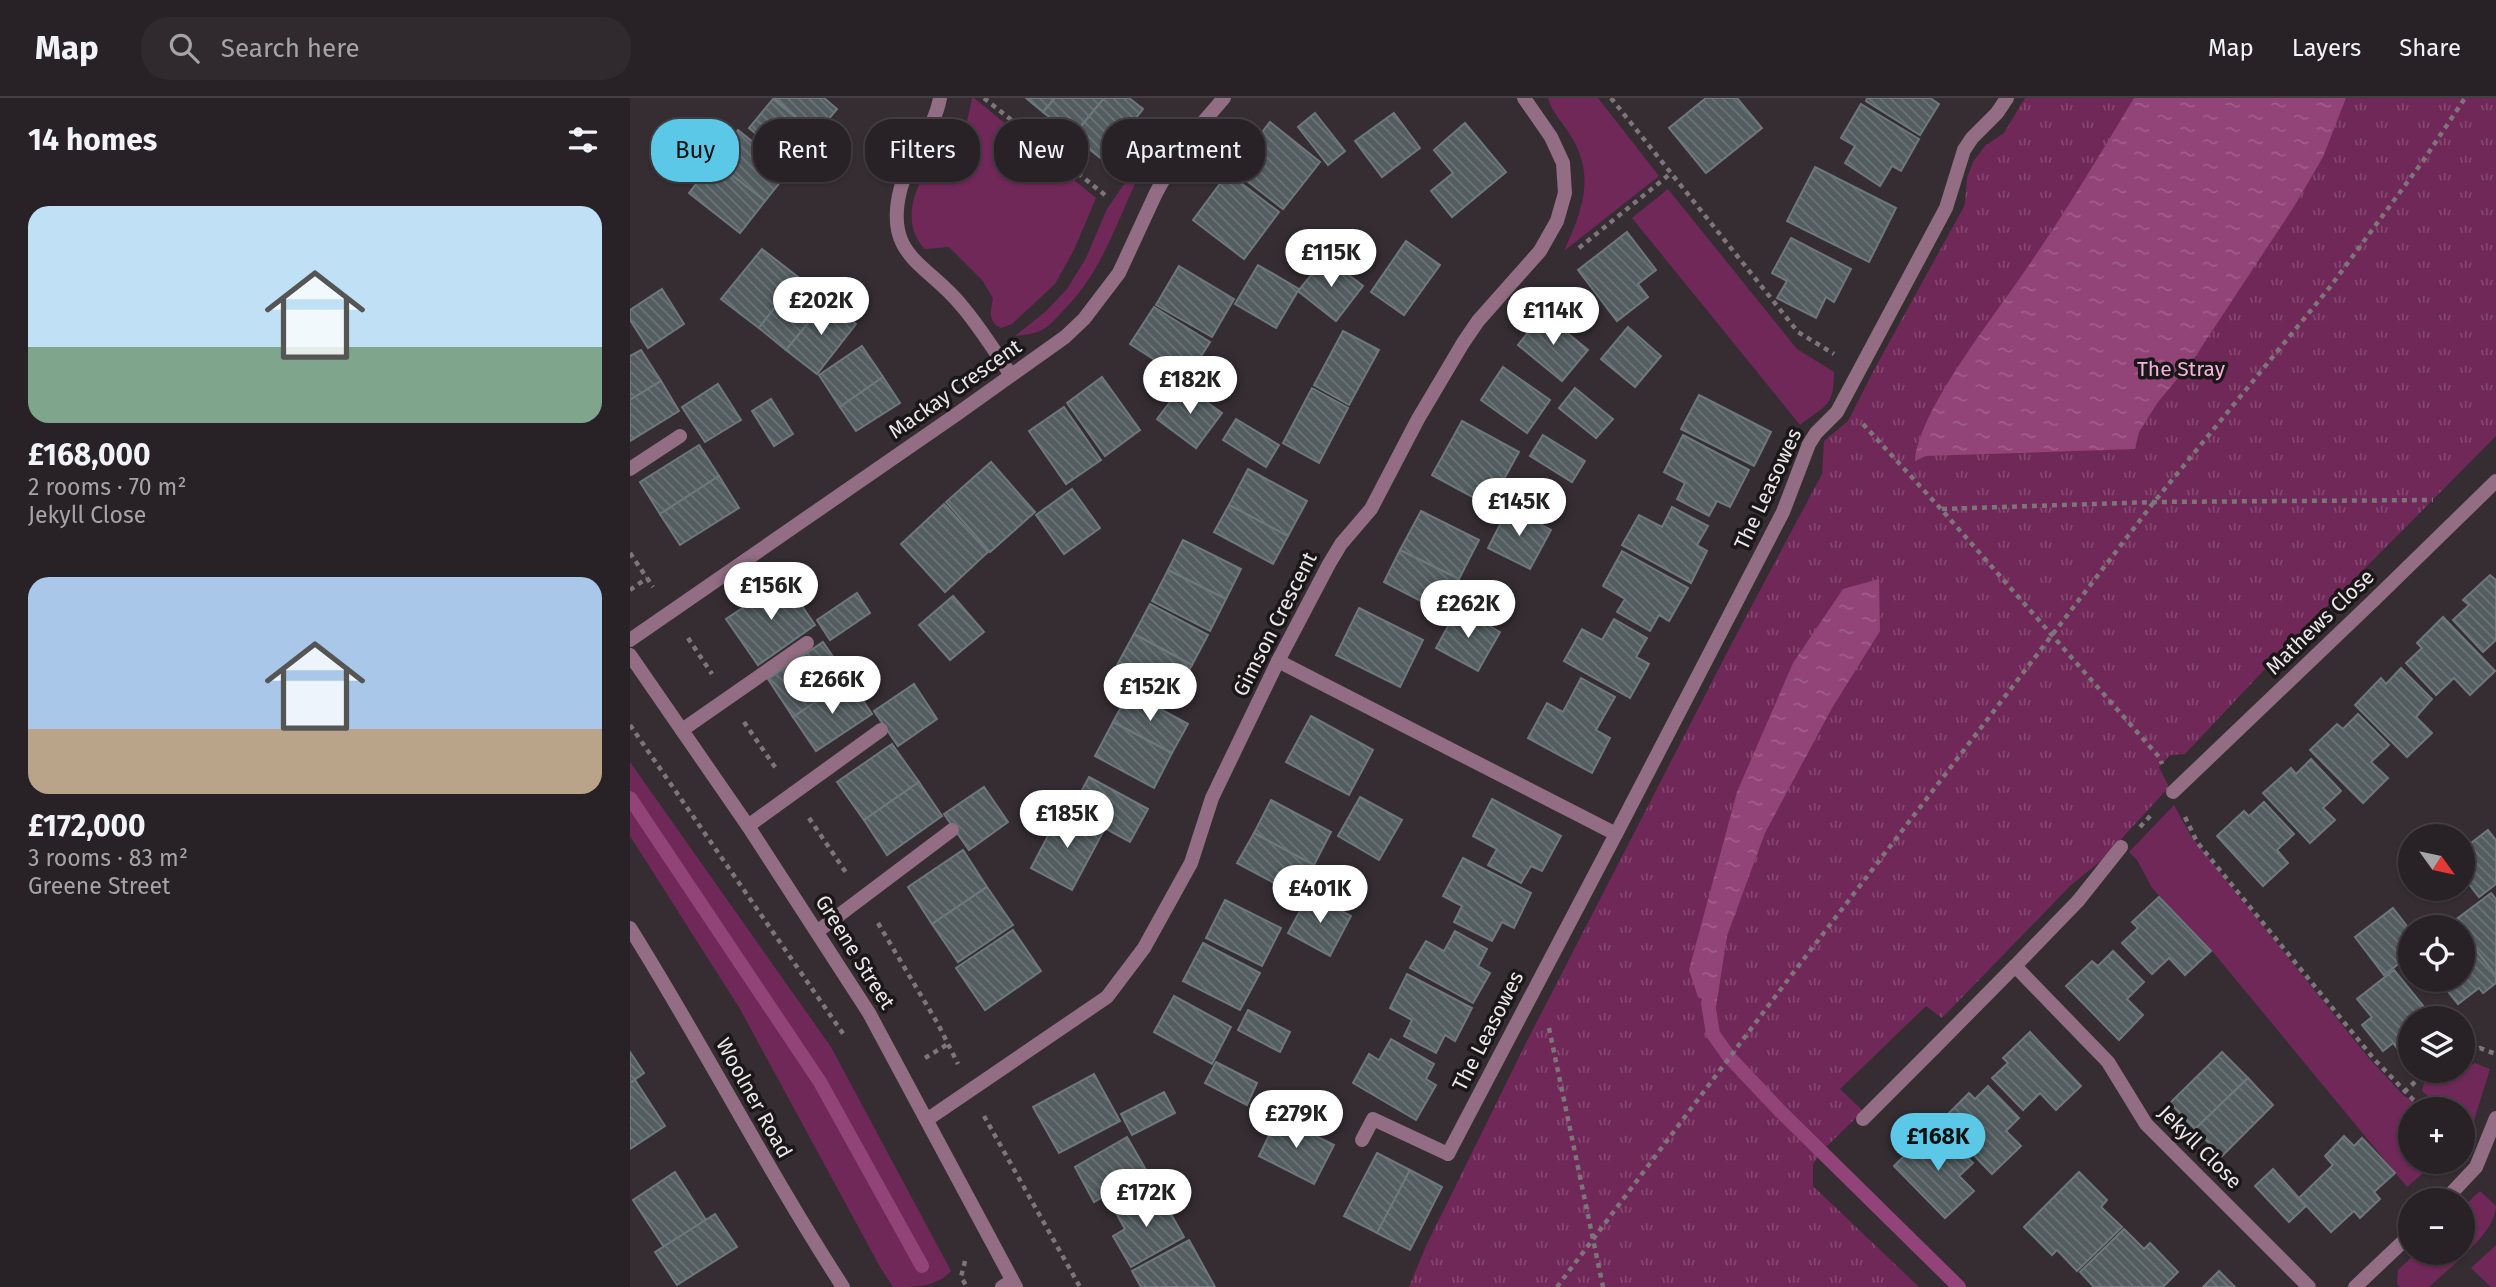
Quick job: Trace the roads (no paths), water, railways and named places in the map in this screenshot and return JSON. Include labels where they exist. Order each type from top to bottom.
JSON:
[{"type":"street","points":[[940,98],[900,188],[897,217],[899,231],[911,258],[950,291],[1011,375]]},
{"type":"street","name":"Mackay Crescent","points":[[630,640],[1065,337],[1119,273],[1172,164],[1192,135],[1224,98]]},
{"type":"street","name":"Gimson Crescent","points":[[928,1119],[1107,998],[1144,948],[1191,863],[1212,799],[1278,661],[1329,564],[1341,544],[1371,509],[1418,419],[1463,343],[1478,321],[1540,251],[1557,221],[1565,193],[1563,163],[1551,137],[1524,98]]},
{"type":"street","name":"The Leasowes","points":[[1362,1140],[1373,1119],[1448,1154],[1783,512],[1809,444],[1837,412],[1946,208],[1964,150],[2007,98]]},
{"type":"street","points":[[630,469],[680,436]]},
{"type":"street","name":"Mathews Close","points":[[2173,792],[2496,481]]},
{"type":"street","points":[[682,730],[807,643]]},
{"type":"street","name":"Greene Street","points":[[630,655],[748,826],[869,1013],[928,1119],[1010,1285]]},
{"type":"street","points":[[1278,661],[1616,834]]},
{"type":"street","points":[[748,826],[881,730]]},
{"type":"street","points":[[818,931],[952,830]]},
{"type":"street","points":[[1863,1119],[2078,901],[2121,848]]},
{"type":"street","name":"Woolner Road","points":[[630,928],[732,1096],[779,1185],[844,1287]]},
{"type":"street","name":"Jekyll Close","points":[[2015,966],[2108,1062],[2146,1124],[2309,1287]]},
{"type":"street","points":[[2456,1188],[2476,1167],[2496,1118]]},
{"type":"street","points":[[2355,1287],[2398,1246]]},
{"type":"water","points":[[2134,98],[2346,98],[2323,157],[2295,205],[2193,360],[2158,402],[2139,432],[2135,449],[1926,456],[1915,461],[1920,439],[1946,386],[2061,217]]},
{"type":"water","points":[[1879,579],[1880,631],[1832,708],[1765,833],[1727,936],[1716,1007],[1698,997],[1689,970],[1737,792],[1793,663],[1843,589]]},
{"type":"waterway","points":[[630,798],[820,1082],[922,1266]]},
{"type":"waterway","points":[[1708,1003],[1713,1034],[1730,1058],[1780,1111],[1959,1287]]},
{"type":"park label","name":"The Stray","points":[[2181,369]]}]
